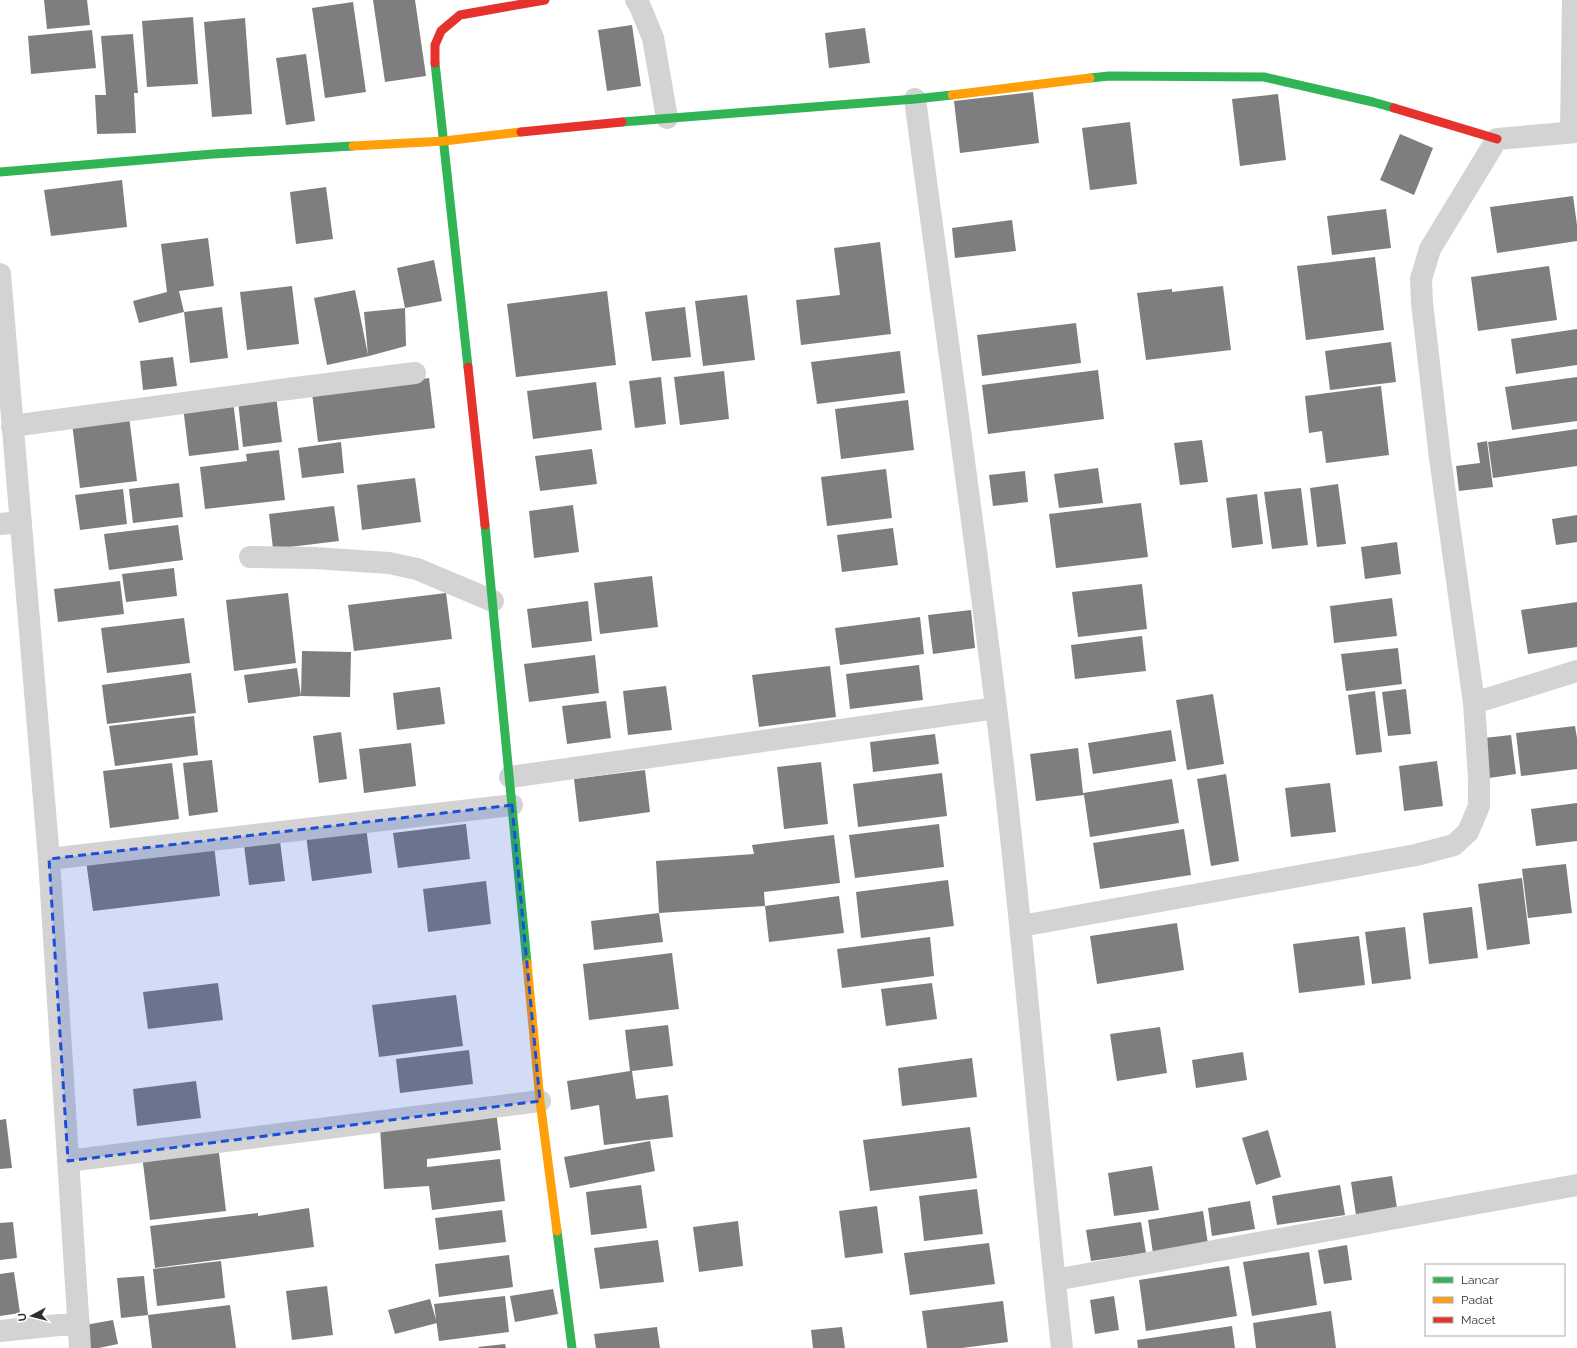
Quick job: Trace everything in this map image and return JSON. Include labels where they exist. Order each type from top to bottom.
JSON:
[{"type":"street","points":[[545,0],[460,15],[441,31],[435,45],[434,55],[493,601],[540,1101],[572,1348]]},
{"type":"street","points":[[636,0],[653,38],[667,118]]},
{"type":"street","points":[[0,172],[214,154],[444,141],[667,118],[914,99],[1109,76],[1264,77],[1373,102],[1497,139],[1574,132],[1573,0]]},
{"type":"street","points":[[914,99],[996,708],[1021,926],[1054,1280],[1062,1348]]},
{"type":"street","points":[[1021,926],[1416,855],[1454,845],[1468,832],[1479,806],[1479,778],[1474,703],[1440,458],[1422,303],[1421,279],[1430,249],[1497,139]]},
{"type":"street","points":[[0,274],[12,426],[10,523],[48,859],[80,1348]]},
{"type":"street","points":[[12,426],[272,391],[415,374]]},
{"type":"street","points":[[250,557],[314,558],[389,563],[417,569],[493,601]]},
{"type":"street","points":[[1474,703],[1577,670]]},
{"type":"street","points":[[510,777],[996,708]]},
{"type":"street","points":[[48,859],[512,804]]},
{"type":"street","points":[[68,1161],[540,1101]]},
{"type":"street","points":[[1054,1280],[1577,1185]]},
{"type":"street","points":[[0,1331],[79,1323]]},
{"type":"highlighted area","points":[[512,805],[540,1101],[68,1161],[49,859]]},
{"type":"building","points":[[44,0],[87,0],[90,25],[47,29]]},
{"type":"building","points":[[373,0],[415,0],[426,76],[385,82]]},
{"type":"building","points":[[353,2],[366,92],[325,98],[312,8]]},
{"type":"building","points":[[193,17],[198,84],[147,87],[142,21]]},
{"type":"building","points":[[245,18],[252,114],[212,117],[204,22]]},
{"type":"building","points":[[632,25],[641,86],[607,91],[598,30]]},
{"type":"building","points":[[865,28],[870,63],[829,68],[825,33]]},
{"type":"building","points":[[92,30],[96,68],[31,74],[28,36]]},
{"type":"building","points":[[133,34],[138,93],[134,93],[136,133],[97,134],[95,95],[106,95],[101,36]]},
{"type":"building","points":[[306,54],[315,121],[286,125],[276,58]]},
{"type":"building","points":[[1033,92],[1039,143],[960,153],[954,101]]},
{"type":"building","points":[[1278,94],[1286,160],[1240,166],[1232,99]]},
{"type":"building","points":[[1130,122],[1137,184],[1090,190],[1082,128]]},
{"type":"building","points":[[1400,134],[1433,148],[1414,195],[1380,180]]},
{"type":"building","points":[[122,180],[127,227],[51,236],[44,190]]},
{"type":"building","points":[[326,187],[333,239],[296,244],[290,192]]},
{"type":"building","points":[[1573,196],[1577,225],[1577,241],[1497,253],[1490,207]]},
{"type":"building","points":[[1386,209],[1391,248],[1332,255],[1327,216]]},
{"type":"building","points":[[1012,220],[1016,251],[955,258],[952,228]]},
{"type":"building","points":[[208,238],[214,286],[179,291],[184,312],[139,323],[133,301],[167,292],[161,244]]},
{"type":"building","points":[[880,242],[891,334],[801,345],[796,300],[840,295],[834,248]]},
{"type":"building","points":[[1375,257],[1384,330],[1306,340],[1297,266]]},
{"type":"building","points":[[434,260],[442,301],[405,308],[397,268]]},
{"type":"building","points":[[1549,266],[1557,320],[1478,331],[1471,277]]},
{"type":"building","points":[[292,286],[299,344],[247,350],[240,292]]},
{"type":"building","points":[[1223,286],[1231,350],[1146,360],[1137,293],[1172,289],[1172,292]]},
{"type":"building","points":[[355,290],[368,355],[364,312],[405,308],[406,346],[327,365],[314,298]]},
{"type":"building","points":[[607,291],[616,365],[516,377],[507,304]]},
{"type":"building","points":[[747,295],[755,360],[703,366],[695,301]]},
{"type":"building","points":[[222,307],[228,358],[190,363],[184,312]]},
{"type":"building","points":[[685,307],[691,357],[652,361],[645,312]]},
{"type":"building","points":[[1076,323],[1081,363],[982,376],[977,335]]},
{"type":"building","points":[[1577,329],[1577,365],[1516,374],[1511,339]]},
{"type":"building","points":[[1391,342],[1396,382],[1330,390],[1325,351]]},
{"type":"building","points":[[900,351],[905,393],[817,404],[811,362]]},
{"type":"building","points":[[173,357],[177,386],[143,390],[140,361]]},
{"type":"building","points":[[1098,370],[1104,419],[988,434],[982,385]]},
{"type":"building","points":[[724,371],[729,419],[680,425],[674,377]]},
{"type":"building","points":[[661,377],[666,424],[635,428],[629,381]]},
{"type":"building","points":[[1577,377],[1577,421],[1512,430],[1505,387]]},
{"type":"building","points":[[429,378],[435,428],[318,442],[312,393]]},
{"type":"building","points":[[596,382],[602,430],[533,439],[527,391]]},
{"type":"building","points":[[1381,386],[1389,455],[1326,463],[1322,431],[1309,433],[1305,396]]},
{"type":"building","points":[[276,396],[282,442],[243,447],[238,401]]},
{"type":"building","points":[[908,400],[914,450],[841,459],[835,409]]},
{"type":"building","points":[[233,401],[239,450],[189,456],[183,407]]},
{"type":"building","points":[[129,416],[137,481],[80,488],[72,423]]},
{"type":"building","points":[[1577,429],[1577,466],[1493,478],[1488,442]]},
{"type":"building","points":[[1202,440],[1208,482],[1180,485],[1174,443]]},
{"type":"building","points":[[1487,441],[1493,487],[1459,491],[1456,466],[1480,463],[1477,443]]},
{"type":"building","points":[[341,442],[344,473],[302,478],[298,448]]},
{"type":"building","points":[[592,449],[597,484],[540,491],[535,456]]},
{"type":"building","points":[[279,450],[285,500],[205,509],[200,467],[247,461],[246,454]]},
{"type":"building","points":[[1098,468],[1103,503],[1059,508],[1054,474]]},
{"type":"building","points":[[886,469],[892,518],[827,526],[821,477]]},
{"type":"building","points":[[1025,471],[1028,502],[993,506],[989,475]]},
{"type":"building","points":[[415,478],[421,522],[362,530],[357,485]]},
{"type":"building","points":[[179,483],[183,517],[133,523],[129,489]]},
{"type":"building","points":[[1338,484],[1346,544],[1317,547],[1310,488]]},
{"type":"building","points":[[1301,488],[1308,545],[1272,549],[1264,492]]},
{"type":"building","points":[[123,489],[127,524],[80,530],[75,495]]},
{"type":"building","points":[[1257,494],[1263,544],[1232,548],[1226,498]]},
{"type":"building","points":[[1141,503],[1148,557],[1056,568],[1049,514]]},
{"type":"building","points":[[573,505],[579,552],[534,558],[529,511]]},
{"type":"building","points":[[334,506],[339,541],[273,549],[269,514]]},
{"type":"building","points":[[1577,515],[1577,542],[1556,545],[1552,519]]},
{"type":"building","points":[[178,525],[183,560],[109,570],[104,534]]},
{"type":"building","points":[[893,528],[898,565],[842,572],[837,535]]},
{"type":"building","points":[[1397,542],[1401,574],[1365,579],[1361,547]]},
{"type":"building","points":[[174,568],[177,596],[126,602],[122,574]]},
{"type":"building","points":[[652,576],[658,627],[600,634],[594,583]]},
{"type":"building","points":[[120,581],[124,614],[58,622],[54,589]]},
{"type":"building","points":[[1142,584],[1147,629],[1078,637],[1072,592]]},
{"type":"building","points":[[288,593],[296,663],[234,671],[226,600]]},
{"type":"building","points":[[446,593],[452,639],[354,651],[348,605]]},
{"type":"building","points":[[1392,598],[1397,636],[1334,643],[1330,606]]},
{"type":"building","points":[[588,601],[592,641],[532,648],[527,609]]},
{"type":"building","points":[[1577,602],[1577,647],[1528,654],[1521,610]]},
{"type":"building","points":[[971,610],[975,648],[933,654],[928,615]]},
{"type":"building","points":[[920,617],[924,654],[840,665],[835,628]]},
{"type":"building","points":[[184,618],[190,663],[107,673],[101,628]]},
{"type":"building","points":[[1142,636],[1146,671],[1075,679],[1071,645]]},
{"type":"building","points":[[1398,648],[1402,684],[1346,691],[1341,654]]},
{"type":"building","points":[[302,651],[351,652],[350,697],[301,696]]},
{"type":"building","points":[[595,655],[599,693],[529,702],[524,664]]},
{"type":"building","points":[[919,665],[923,700],[850,709],[846,674]]},
{"type":"building","points":[[830,666],[836,717],[759,727],[752,675]]},
{"type":"building","points":[[297,668],[301,696],[248,703],[244,675]]},
{"type":"building","points":[[191,673],[196,713],[107,724],[102,685]]},
{"type":"building","points":[[666,686],[672,730],[628,735],[623,691]]},
{"type":"building","points":[[440,687],[445,724],[397,730],[393,693]]},
{"type":"building","points":[[1406,689],[1411,734],[1388,736],[1382,692]]},
{"type":"building","points":[[1375,691],[1382,752],[1356,755],[1348,695]]},
{"type":"building","points":[[1213,694],[1224,764],[1187,770],[1176,700]]},
{"type":"building","points":[[606,701],[611,738],[567,744],[562,706]]},
{"type":"building","points":[[194,716],[198,755],[115,766],[109,726]]},
{"type":"building","points":[[1575,726],[1577,738],[1577,769],[1521,776],[1516,733]]},
{"type":"building","points":[[1171,730],[1176,761],[1093,774],[1088,743]]},
{"type":"building","points":[[341,732],[347,779],[319,783],[313,736]]},
{"type":"building","points":[[935,734],[939,764],[873,772],[870,742]]},
{"type":"building","points":[[1511,735],[1516,774],[1489,778],[1484,738]]},
{"type":"building","points":[[411,743],[416,786],[364,793],[359,749]]},
{"type":"building","points":[[1078,748],[1083,793],[1172,779],[1179,823],[1090,837],[1084,795],[1036,801],[1030,754]]},
{"type":"building","points":[[212,760],[218,812],[189,816],[183,763]]},
{"type":"building","points":[[1437,761],[1443,806],[1404,811],[1399,766]]},
{"type":"building","points":[[821,762],[828,824],[784,829],[777,767]]},
{"type":"building","points":[[172,763],[179,819],[110,828],[103,771]]},
{"type":"building","points":[[645,770],[650,812],[579,822],[574,779]]},
{"type":"building","points":[[942,773],[947,816],[858,827],[853,784]]},
{"type":"building","points":[[1226,774],[1239,861],[1211,866],[1197,779]]},
{"type":"building","points":[[1330,783],[1336,832],[1291,837],[1285,788]]},
{"type":"building","points":[[1577,803],[1577,841],[1536,846],[1531,809]]},
{"type":"building","points":[[466,824],[470,859],[398,868],[393,833]]},
{"type":"building","points":[[939,824],[944,867],[855,878],[849,835]]},
{"type":"building","points":[[366,827],[372,873],[312,881],[306,835]]},
{"type":"building","points":[[1184,829],[1191,875],[1100,889],[1093,843]]},
{"type":"building","points":[[279,833],[285,881],[249,885],[243,837]]},
{"type":"building","points":[[834,835],[840,883],[764,892],[765,906],[659,913],[656,861],[754,854],[752,845]]},
{"type":"building","points":[[214,845],[220,896],[93,911],[86,861]]},
{"type":"building","points":[[1566,864],[1572,913],[1528,918],[1522,869]]},
{"type":"building","points":[[1522,878],[1530,944],[1487,950],[1478,884]]},
{"type":"building","points":[[948,880],[954,926],[861,938],[856,892]]},
{"type":"building","points":[[486,881],[491,924],[428,932],[423,889]]},
{"type":"building","points":[[839,896],[844,933],[769,942],[765,906]]},
{"type":"building","points":[[1472,907],[1478,958],[1429,964],[1423,913]]},
{"type":"building","points":[[659,913],[663,942],[594,950],[591,921]]},
{"type":"building","points":[[1177,923],[1184,970],[1097,984],[1090,936]]},
{"type":"building","points":[[1405,927],[1411,979],[1372,984],[1365,932]]},
{"type":"building","points":[[1359,936],[1365,985],[1299,993],[1293,944]]},
{"type":"building","points":[[930,937],[934,976],[842,988],[837,949]]},
{"type":"building","points":[[672,953],[679,1009],[589,1020],[583,964]]},
{"type":"building","points":[[218,983],[223,1020],[148,1029],[143,992]]},
{"type":"building","points":[[932,983],[937,1019],[886,1026],[881,989]]},
{"type":"building","points":[[456,995],[463,1046],[379,1057],[372,1005]]},
{"type":"building","points":[[668,1025],[673,1066],[632,1071],[636,1099],[668,1095],[673,1137],[604,1145],[599,1105],[571,1110],[567,1081],[630,1071],[625,1030]]},
{"type":"building","points":[[1160,1027],[1167,1073],[1117,1081],[1110,1034]]},
{"type":"building","points":[[469,1050],[473,1084],[400,1093],[396,1059]]},
{"type":"building","points":[[1243,1052],[1247,1080],[1196,1088],[1192,1060]]},
{"type":"building","points":[[972,1058],[977,1097],[902,1106],[898,1068]]},
{"type":"building","points":[[196,1081],[201,1118],[137,1126],[133,1089]]},
{"type":"building","points":[[496,1111],[501,1150],[427,1159],[427,1167],[500,1159],[505,1201],[432,1210],[429,1186],[384,1189],[380,1127]]},
{"type":"building","points":[[6,1119],[12,1168],[0,1169],[0,1120]]},
{"type":"building","points":[[970,1127],[977,1178],[870,1191],[863,1140]]},
{"type":"building","points":[[1268,1130],[1281,1177],[1256,1185],[1242,1138]]},
{"type":"building","points":[[650,1141],[655,1171],[570,1188],[564,1157]]},
{"type":"building","points":[[218,1145],[226,1211],[150,1220],[142,1155]]},
{"type":"building","points":[[1152,1166],[1159,1210],[1114,1216],[1108,1173]]},
{"type":"building","points":[[1392,1176],[1397,1208],[1356,1215],[1351,1182]]},
{"type":"building","points":[[641,1185],[647,1228],[591,1235],[586,1192]]},
{"type":"building","points":[[1340,1185],[1345,1215],[1277,1225],[1272,1196]]},
{"type":"building","points":[[977,1189],[983,1234],[924,1241],[919,1196]]},
{"type":"building","points":[[1250,1201],[1255,1229],[1212,1236],[1208,1208]]},
{"type":"building","points":[[877,1206],[883,1253],[845,1258],[839,1211]]},
{"type":"building","points":[[309,1208],[314,1247],[155,1268],[150,1226],[258,1213],[258,1216]]},
{"type":"building","points":[[502,1210],[506,1242],[439,1250],[435,1218]]},
{"type":"building","points":[[1203,1211],[1208,1244],[1153,1253],[1148,1220]]},
{"type":"building","points":[[738,1221],[743,1266],[699,1272],[693,1227]]},
{"type":"building","points":[[13,1222],[17,1258],[0,1260],[0,1223]]},
{"type":"building","points":[[1141,1222],[1146,1253],[1091,1261],[1086,1230]]},
{"type":"building","points":[[658,1240],[664,1282],[600,1289],[594,1248]]},
{"type":"building","points":[[989,1243],[995,1284],[910,1295],[904,1253]]},
{"type":"building","points":[[1347,1245],[1352,1280],[1324,1284],[1318,1250]]},
{"type":"building","points":[[1309,1252],[1317,1305],[1252,1316],[1243,1262]]},
{"type":"building","points":[[509,1255],[513,1287],[439,1297],[435,1264]]},
{"type":"building","points":[[221,1261],[225,1298],[157,1306],[153,1269]]},
{"type":"building","points":[[1229,1266],[1237,1316],[1146,1331],[1139,1280]]},
{"type":"building","points":[[14,1272],[20,1313],[0,1316],[0,1274]]},
{"type":"building","points":[[144,1276],[148,1315],[121,1318],[117,1278]]},
{"type":"building","points":[[327,1286],[333,1335],[292,1340],[286,1291]]},
{"type":"building","points":[[553,1289],[558,1314],[515,1322],[510,1296]]},
{"type":"building","points":[[505,1296],[509,1332],[439,1341],[434,1304]]},
{"type":"building","points":[[1114,1296],[1119,1330],[1095,1334],[1090,1300]]},
{"type":"building","points":[[430,1299],[437,1323],[395,1334],[388,1310]]},
{"type":"building","points":[[1003,1301],[1008,1342],[962,1348],[927,1348],[922,1311]]},
{"type":"building","points":[[230,1305],[236,1348],[152,1348],[148,1315]]},
{"type":"building","points":[[1331,1311],[1336,1348],[1256,1348],[1253,1323]]},
{"type":"building","points":[[113,1320],[118,1344],[99,1348],[90,1348],[85,1325]]},
{"type":"building","points":[[1232,1326],[1235,1348],[1138,1348],[1137,1340]]},
{"type":"building","points":[[657,1327],[660,1348],[596,1348],[594,1334]]},
{"type":"building","points":[[842,1327],[845,1348],[813,1348],[811,1330]]},
{"type":"building","points":[[505,1344],[506,1348],[478,1347]]},
{"type":"traffic: fast","points":[[435,63],[468,367]]},
{"type":"traffic: fast","points":[[1090,78],[1109,76],[1264,77],[1394,108]]},
{"type":"traffic: fast","points":[[622,122],[952,95]]},
{"type":"traffic: fast","points":[[0,172],[213,154],[353,146]]},
{"type":"traffic: fast","points":[[485,525],[527,963]]},
{"type":"traffic: fast","points":[[557,1231],[572,1348]]},
{"type":"traffic: slow","points":[[952,95],[1090,78]]},
{"type":"traffic: slow","points":[[353,146],[444,141],[521,132]]},
{"type":"traffic: slow","points":[[527,963],[540,1101],[557,1231]]},
{"type":"traffic: jam","points":[[435,63],[435,45],[441,31],[460,15],[545,0]]},
{"type":"traffic: jam","points":[[1394,108],[1497,139]]},
{"type":"traffic: jam","points":[[521,132],[622,122]]},
{"type":"traffic: jam","points":[[468,367],[485,525]]}]
